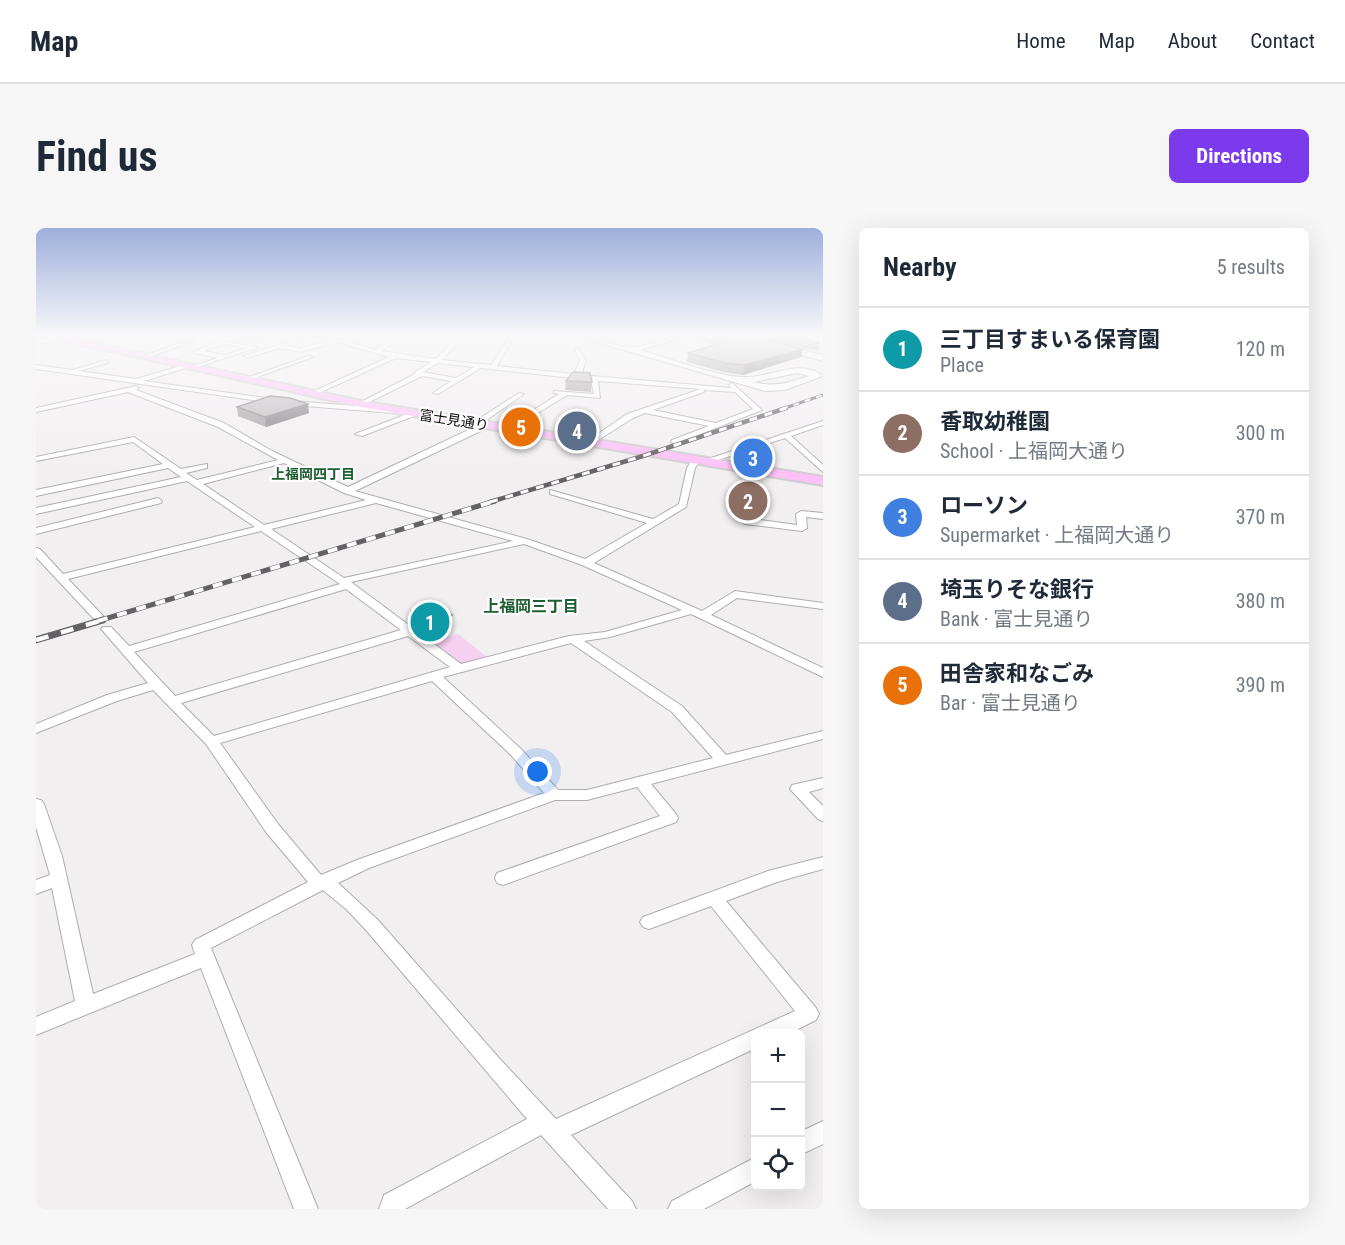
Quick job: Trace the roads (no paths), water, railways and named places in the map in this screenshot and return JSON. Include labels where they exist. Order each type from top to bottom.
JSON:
[{"type":"main road","name":"富士見通り","points":[[255,381],[412,413],[823,481]]},
{"type":"street","points":[[108,381],[132,386],[221,425],[284,461],[347,491],[524,541],[586,563],[823,672]]},
{"type":"street","points":[[36,410],[148,381]]},
{"type":"street","points":[[312,394],[342,381]]},
{"type":"street","points":[[361,404],[407,381]]},
{"type":"street","points":[[436,393],[457,381]]},
{"type":"street","points":[[509,429],[560,393],[598,397],[595,381]]},
{"type":"street","points":[[623,381],[737,390]]},
{"type":"street","points":[[592,442],[630,416],[730,381]]},
{"type":"street","points":[[675,442],[758,410],[737,390],[732,381]]},
{"type":"street","points":[[737,381],[782,388],[804,381]]},
{"type":"street","points":[[758,384],[766,381]]},
{"type":"street","points":[[132,386],[151,384],[280,402],[412,413]]},
{"type":"street","points":[[347,491],[480,424],[521,394]]},
{"type":"street","points":[[643,411],[718,426]]},
{"type":"street","points":[[359,434],[412,413]]},
{"type":"street","points":[[586,563],[683,505],[691,468],[701,460],[823,423]]},
{"type":"street","points":[[786,435],[823,469]]},
{"type":"street","points":[[36,459],[134,439],[192,481],[345,583],[460,669]]},
{"type":"street","points":[[36,511],[284,461]]},
{"type":"street","points":[[36,493],[169,465]]},
{"type":"street","points":[[179,472],[204,466]]},
{"type":"street","points":[[553,492],[654,522]]},
{"type":"street","points":[[62,577],[375,500]]},
{"type":"street","points":[[36,531],[158,501]]},
{"type":"street","points":[[745,521],[802,528],[801,514],[823,516]]},
{"type":"street","points":[[126,651],[345,583],[524,541]]},
{"type":"street","points":[[36,551],[97,616]]},
{"type":"street","points":[[211,741],[460,669],[574,640],[606,635],[698,613],[735,594],[823,606]]},
{"type":"street","points":[[106,629],[156,685],[211,741],[272,828],[322,882],[366,918],[492,1065],[624,1209]]},
{"type":"street","points":[[173,701],[411,632]]},
{"type":"street","points":[[574,640],[677,709],[723,760]]},
{"type":"street","points":[[434,676],[516,752],[554,795]]},
{"type":"street","points":[[36,729],[112,698],[156,685]]},
{"type":"street","points":[[306,1209],[201,945],[322,882],[456,829],[554,795],[587,795],[823,735]]},
{"type":"street","points":[[503,878],[670,818],[640,782]]},
{"type":"street","points":[[823,783],[797,789],[823,815]]},
{"type":"street","points":[[36,804],[59,879],[86,1006]]},
{"type":"street","points":[[649,922],[774,876],[823,863]]},
{"type":"street","points":[[36,887],[59,879]]},
{"type":"street","points":[[714,898],[809,1014],[777,1029]]},
{"type":"street","points":[[36,1026],[205,958]]},
{"type":"street","points":[[392,1209],[392,1203],[550,1126],[751,1040]]},
{"type":"street","points":[[805,1142],[823,1132]]},
{"type":"street","points":[[680,1209],[751,1171]]},
{"type":"railway","points":[[782,409],[823,395]]},
{"type":"railway","points":[[490,502],[643,456],[786,408]]},
{"type":"railway","points":[[98,621],[495,501]]},
{"type":"railway","points":[[36,640],[103,620]]},
{"type":"place","name":"田舎家和なごみ","points":[[521,427]]},
{"type":"place","name":"埼玉りそな銀行","points":[[577,431]]},
{"type":"place","name":"ローソン","points":[[753,458]]},
{"type":"place","name":"香取幼稚園","points":[[748,501]]},
{"type":"place","name":"三丁目すまいる保育園","points":[[430,622]]},
{"type":"district","name":"上福岡四丁目","points":[[313,474]]},
{"type":"district","name":"上福岡三丁目","points":[[531,606]]}]
